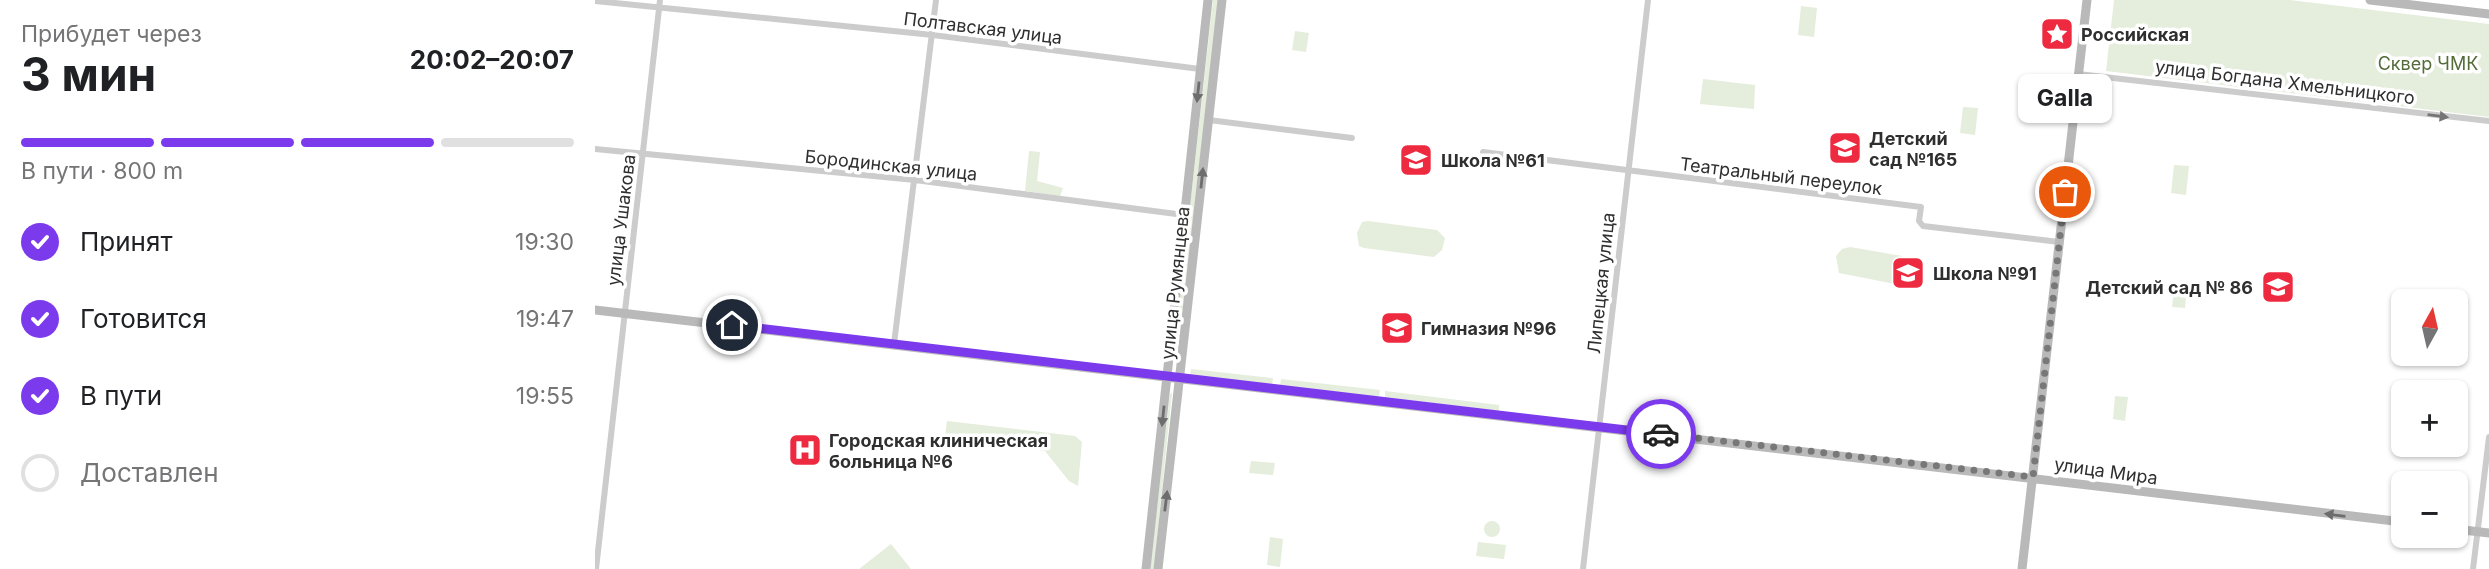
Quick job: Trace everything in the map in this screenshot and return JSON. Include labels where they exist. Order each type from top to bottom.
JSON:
[{"type":"main road","name":"улица Румянцева","points":[[1146,569],[1208,0]]},
{"type":"main road","name":"улица Румянцева","points":[[1158,569],[1222,0]]},
{"type":"main road","points":[[2022,569],[2087,0]]},
{"type":"main road","points":[[2370,0],[2489,14]]},
{"type":"main road","name":"улица Мира","points":[[595,310],[2033,477],[2391,522]]},
{"type":"main road","points":[[2468,530],[2489,533]]},
{"type":"street","points":[[894,344],[936,0]]},
{"type":"street","name":"Липецкая улица","points":[[1583,569],[1648,0]]},
{"type":"street","name":"Полтавская улица","points":[[595,1],[659,2],[1200,69]]},
{"type":"street","name":"улица Ушакова","points":[[596,569],[659,2]]},
{"type":"street","name":"улица Богдана Хмельницкого","points":[[2078,74],[2489,121]]},
{"type":"street","points":[[1209,121],[1352,138]]},
{"type":"street","name":"Бородинская улица","points":[[595,149],[915,180],[1184,215]]},
{"type":"street","name":"Театральный переулок","points":[[1483,152],[1921,207],[1919,221],[1923,226],[2059,242]]},
{"type":"street","points":[[2473,569],[2489,437]]},
{"type":"green space","points":[[1213,0],[1219,0],[1178,361],[1173,360]]},
{"type":"green space","name":"Сквер ЧМК","points":[[2114,0],[2290,0],[2489,24],[2489,117],[2106,71]]},
{"type":"green space","points":[[1801,6],[1817,8],[1814,37],[1798,35]]},
{"type":"green space","points":[[1295,31],[1309,33],[1306,52],[1292,50]]},
{"type":"green space","points":[[1703,79],[1755,85],[1754,109],[1700,104]]},
{"type":"green space","points":[[1963,107],[1978,108],[1975,135],[1960,133]]},
{"type":"green space","points":[[1029,151],[1040,152],[1037,181],[1063,188],[1060,196],[1025,191]]},
{"type":"green space","points":[[2174,165],[2189,166],[2186,195],[2171,193]]},
{"type":"green space","points":[[1362,222],[1437,230],[1445,238],[1442,250],[1434,257],[1364,248],[1359,246],[1357,233]]},
{"type":"green space","points":[[1850,247],[1902,256],[1904,274],[1899,280],[1890,283],[1839,273],[1836,256],[1842,249]]},
{"type":"green space","points":[[2175,282],[2187,283],[2185,308],[2172,307]]},
{"type":"green space","points":[[1191,369],[1273,378],[1272,385],[1190,376]]},
{"type":"green space","points":[[1281,379],[1380,390],[1379,397],[1280,385]]},
{"type":"green space","points":[[1385,391],[1499,405],[1499,411],[1385,397]]},
{"type":"green space","points":[[1172,393],[1154,569],[1150,569],[1170,394]]},
{"type":"green space","points":[[2115,396],[2128,397],[2125,421],[2113,419]]},
{"type":"green space","points":[[947,421],[1075,436],[1082,442],[1078,486],[1069,481],[1045,451],[945,436]]},
{"type":"green space","points":[[1251,461],[1275,463],[1273,475],[1249,473]]},
{"type":"green space","points":[[1492,521],[1498,523],[1498,535],[1492,537],[1486,535],[1484,529],[1486,523]]},
{"type":"green space","points":[[1270,537],[1283,539],[1280,567],[1267,565]]},
{"type":"green space","points":[[1478,542],[1506,545],[1504,559],[1476,556]]},
{"type":"green space","points":[[891,544],[911,569],[859,569]]},
{"type":"way so far","points":[[1661,434],[2033,477],[2065,192]]},
{"type":"place","name":"Российская","points":[[2057,34]]},
{"type":"place","name":"Детский сад №165","points":[[1845,148]]},
{"type":"place","name":"Школа №61","points":[[1416,160]]},
{"type":"place","name":"Galla","points":[[2065,192]]},
{"type":"place","name":"Школа №91","points":[[1908,273]]},
{"type":"place","name":"Детский сад № 86","points":[[2278,287]]},
{"type":"place","name":"Гимназия №96","points":[[1397,328]]},
{"type":"place","name":"Городская клиническая больница №6","points":[[805,450]]},
{"type":"route","points":[[732,325],[1661,434]]}]
